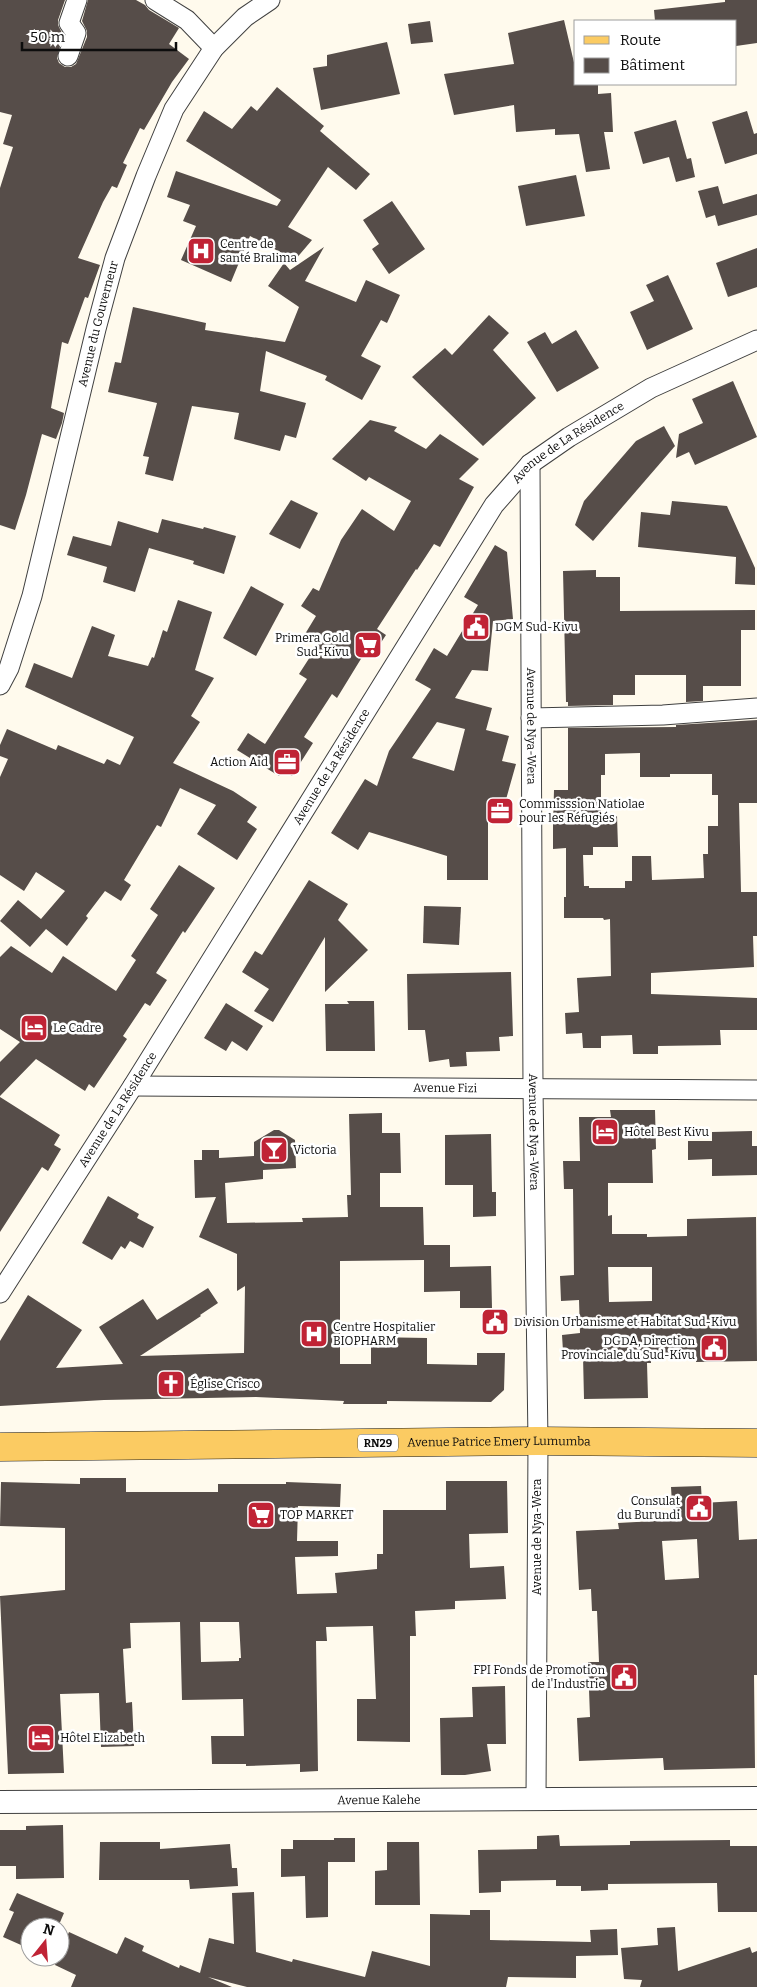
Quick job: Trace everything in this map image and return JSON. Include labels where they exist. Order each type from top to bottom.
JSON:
[{"type":"main road","name":"Avenue Patrice Emery Lumumba","points":[[0,1447],[538,1442],[757,1443]]},
{"type":"street","points":[[68,56],[76,33],[69,23],[77,0]]},
{"type":"street","points":[[155,0],[187,20],[214,48]]},
{"type":"street","name":"Avenue du Gouverneur","points":[[0,685],[9,668],[32,596],[96,329],[115,258],[146,176],[174,109],[214,48],[245,18],[270,0]]},
{"type":"street","name":"Avenue de La Résidence","points":[[0,1293],[133,1086],[494,505],[530,464],[569,437],[651,388],[757,340]]},
{"type":"street","name":"Avenue de Nya-Wera","points":[[530,464],[532,1088],[538,1442],[536,1799]]},
{"type":"street","points":[[531,718],[663,715],[757,708]]},
{"type":"street","name":"Avenue Fizi","points":[[133,1086],[757,1090]]},
{"type":"street","name":"Avenue Kalehe","points":[[0,1802],[757,1798]]},
{"type":"building","points":[[0,0],[65,0],[58,20],[58,25],[63,35],[57,58],[59,63],[65,67],[71,67],[76,64],[87,37],[87,31],[82,21],[88,0],[136,0],[145,5],[149,10],[179,28],[169,44],[189,59],[172,82],[144,130],[140,128],[123,163],[127,165],[117,188],[112,186],[103,202],[78,258],[100,265],[88,298],[85,297],[68,344],[62,342],[51,408],[64,413],[62,423],[56,439],[42,434],[15,530],[0,525],[0,188],[13,147],[3,144],[12,115],[0,112]]},
{"type":"building","points":[[725,0],[757,0],[757,43],[737,46],[737,20],[655,20],[654,10],[725,2]]},
{"type":"building","points":[[564,20],[574,62],[574,85],[598,85],[598,94],[611,93],[613,132],[604,132],[610,169],[586,172],[579,134],[555,135],[555,129],[516,132],[514,105],[454,115],[444,74],[514,64],[508,33]]},
{"type":"building","points":[[430,21],[433,42],[411,44],[408,24]]},
{"type":"building","points":[[387,42],[400,94],[321,110],[313,68],[327,66],[327,55]]},
{"type":"building","points":[[277,87],[324,126],[320,131],[370,174],[356,190],[328,167],[288,227],[312,240],[295,260],[250,236],[231,282],[181,260],[196,226],[183,221],[190,205],[167,197],[176,171],[277,206],[281,200],[186,141],[204,111],[232,129],[251,106],[257,111]]},
{"type":"building","points":[[747,111],[754,134],[757,133],[757,154],[725,164],[712,122]]},
{"type":"building","points":[[676,120],[687,159],[691,158],[695,177],[676,182],[669,157],[643,164],[634,132]]},
{"type":"building","points":[[576,175],[585,216],[526,226],[518,186]]},
{"type":"building","points":[[718,186],[723,204],[757,194],[757,215],[718,226],[715,215],[706,218],[698,191]]},
{"type":"building","points":[[392,201],[425,249],[389,274],[372,249],[379,244],[363,220]]},
{"type":"building","points":[[324,247],[305,281],[356,302],[366,280],[400,295],[387,323],[381,320],[361,356],[381,366],[362,400],[325,380],[327,376],[266,351],[260,391],[306,403],[296,438],[285,435],[280,451],[234,439],[239,413],[192,406],[173,481],[145,474],[149,457],[143,456],[157,403],[108,392],[115,362],[121,363],[133,307],[206,323],[205,330],[285,342],[299,307],[268,286],[284,263],[290,270]]},
{"type":"building","points":[[757,248],[757,287],[728,297],[716,263]]},
{"type":"building","points":[[668,275],[693,329],[647,350],[630,312],[654,301],[646,285]]},
{"type":"building","points":[[489,315],[509,333],[493,350],[536,398],[483,446],[412,377],[445,348],[452,355]]},
{"type":"building","points":[[576,330],[599,368],[557,392],[527,342],[545,332],[552,344]]},
{"type":"building","points":[[733,381],[757,437],[695,465],[689,452],[676,458],[679,434],[703,423],[692,399]]},
{"type":"building","points":[[370,420],[397,427],[394,431],[426,449],[440,434],[479,459],[459,479],[474,487],[440,547],[434,544],[377,629],[386,635],[374,653],[367,649],[337,698],[332,694],[304,737],[313,743],[292,776],[283,771],[279,776],[237,750],[248,733],[265,744],[307,679],[299,674],[319,643],[305,634],[316,616],[301,606],[313,588],[319,591],[341,540],[362,509],[394,531],[411,501],[369,477],[366,481],[332,459]]},
{"type":"building","points":[[664,426],[675,446],[593,541],[575,525],[584,501],[636,441]]},
{"type":"building","points":[[291,500],[318,513],[300,549],[269,534]]},
{"type":"building","points":[[672,501],[727,506],[755,568],[755,585],[735,584],[736,557],[638,547],[641,512],[670,515]]},
{"type":"building","points":[[162,519],[203,529],[204,527],[236,536],[224,574],[193,564],[194,561],[149,548],[135,592],[103,582],[107,567],[67,555],[73,536],[111,546],[118,521],[158,533]]},
{"type":"building","points":[[495,545],[507,552],[513,619],[493,621],[488,671],[472,670],[455,698],[492,708],[486,730],[509,736],[502,761],[516,764],[505,803],[510,804],[506,820],[488,815],[488,880],[447,880],[447,856],[369,832],[358,850],[331,833],[365,779],[377,786],[389,751],[431,689],[415,680],[434,648],[447,656],[478,605],[464,597]],"holes":[[[437,722],[465,729],[454,771],[412,758]]]},
{"type":"building","points":[[596,570],[596,577],[620,577],[620,611],[755,610],[755,630],[741,630],[741,686],[703,686],[703,701],[686,702],[686,675],[635,675],[635,695],[613,695],[613,705],[568,706],[568,702],[566,702],[563,571]]},
{"type":"building","points":[[251,586],[284,604],[256,656],[223,638]]},
{"type":"building","points":[[178,600],[212,612],[195,670],[214,678],[191,716],[200,722],[173,763],[233,791],[257,807],[247,822],[257,829],[237,860],[197,834],[216,805],[180,788],[161,827],[157,825],[124,880],[131,885],[121,901],[105,891],[67,946],[46,929],[30,947],[0,921],[18,900],[41,919],[65,891],[36,872],[24,891],[0,875],[0,777],[8,759],[0,756],[0,745],[7,729],[56,750],[58,745],[104,764],[107,759],[120,765],[134,737],[25,687],[34,663],[72,678],[92,626],[115,635],[108,656],[148,666],[152,657],[154,658],[163,630],[167,632]]},
{"type":"building","points":[[757,720],[757,803],[739,803],[741,892],[757,892],[757,936],[753,936],[754,967],[651,973],[651,994],[757,998],[757,1030],[720,1030],[721,1045],[658,1046],[658,1054],[633,1054],[632,1035],[601,1036],[601,1048],[583,1048],[582,1033],[566,1034],[565,1013],[579,1012],[577,978],[611,976],[610,919],[564,918],[566,848],[553,849],[553,826],[554,790],[568,790],[568,728],[676,727],[676,725]],"holes":[[[640,753],[640,777],[670,777],[670,774],[712,774],[712,795],[718,795],[718,826],[708,826],[708,854],[703,854],[704,878],[652,880],[651,856],[632,856],[632,881],[625,881],[625,888],[589,888],[589,886],[584,886],[583,855],[593,855],[593,847],[618,847],[617,816],[601,817],[601,775],[605,775],[605,754]]]},
{"type":"building","points":[[179,865],[215,888],[185,933],[183,931],[156,973],[167,980],[150,1006],[145,1003],[123,1036],[127,1039],[94,1088],[89,1084],[85,1091],[36,1059],[0,1096],[0,1062],[20,1042],[0,1029],[0,957],[11,946],[52,973],[63,956],[116,991],[136,960],[131,956],[158,915],[150,909]]},
{"type":"building","points":[[309,880],[348,904],[338,920],[368,950],[325,992],[325,937],[273,1022],[254,1011],[269,989],[242,972],[255,951],[262,955]]},
{"type":"building","points":[[424,906],[461,907],[459,945],[423,943]]},
{"type":"building","points":[[511,972],[513,1036],[499,1037],[500,1051],[466,1052],[467,1066],[450,1067],[449,1059],[429,1062],[425,1030],[408,1030],[407,974]]},
{"type":"building","points":[[347,1001],[374,1001],[375,1051],[326,1051],[325,1004],[349,1004]]},
{"type":"building","points":[[226,1003],[263,1026],[247,1051],[232,1041],[226,1051],[204,1038]]},
{"type":"building","points":[[0,1097],[60,1135],[54,1145],[61,1149],[48,1171],[42,1167],[0,1232]]},
{"type":"building","points":[[610,1110],[655,1110],[656,1149],[652,1150],[653,1183],[608,1183],[608,1216],[612,1215],[612,1234],[647,1234],[647,1237],[687,1236],[687,1219],[756,1217],[757,1361],[696,1362],[696,1353],[651,1354],[651,1363],[647,1363],[648,1398],[584,1399],[583,1356],[575,1357],[575,1350],[563,1351],[562,1335],[580,1333],[579,1300],[561,1301],[560,1276],[574,1275],[573,1189],[564,1189],[563,1161],[580,1161],[579,1117],[611,1117]],"holes":[[[608,1267],[652,1267],[652,1301],[609,1302]]]},
{"type":"building","points":[[382,1113],[382,1133],[400,1133],[401,1173],[380,1173],[380,1207],[423,1207],[424,1245],[450,1245],[450,1267],[491,1266],[492,1308],[460,1308],[460,1291],[424,1292],[424,1260],[340,1261],[340,1364],[371,1364],[371,1337],[427,1338],[427,1364],[477,1365],[477,1353],[505,1353],[504,1390],[491,1402],[387,1401],[387,1404],[343,1404],[344,1401],[256,1397],[104,1400],[0,1406],[0,1341],[28,1295],[82,1330],[56,1368],[123,1364],[99,1327],[143,1299],[157,1320],[208,1288],[218,1303],[140,1356],[244,1353],[245,1286],[237,1291],[237,1254],[199,1237],[216,1197],[195,1198],[194,1160],[202,1160],[202,1150],[219,1150],[219,1158],[254,1156],[254,1142],[274,1130],[279,1130],[295,1140],[296,1168],[263,1170],[263,1179],[225,1183],[227,1223],[303,1222],[302,1218],[348,1217],[347,1195],[351,1195],[349,1114]]},
{"type":"building","points":[[752,1131],[752,1146],[757,1146],[757,1175],[712,1176],[712,1159],[688,1160],[688,1141],[712,1141],[712,1132]]},
{"type":"building","points":[[491,1134],[492,1192],[496,1192],[496,1216],[473,1217],[473,1185],[445,1185],[445,1135]]},
{"type":"building","points":[[108,1196],[139,1214],[137,1218],[154,1227],[143,1248],[130,1241],[125,1249],[121,1246],[112,1260],[82,1243]]},
{"type":"building","points":[[80,1478],[126,1478],[126,1492],[218,1492],[218,1484],[286,1484],[286,1482],[341,1484],[340,1507],[298,1506],[297,1541],[338,1541],[338,1556],[295,1557],[297,1594],[337,1593],[335,1573],[377,1569],[377,1554],[383,1554],[383,1510],[446,1510],[446,1481],[507,1481],[508,1533],[469,1534],[470,1568],[504,1566],[506,1599],[455,1601],[455,1609],[415,1611],[416,1636],[410,1636],[410,1742],[357,1741],[357,1699],[376,1699],[373,1626],[326,1627],[327,1641],[316,1641],[318,1771],[300,1772],[300,1764],[246,1766],[246,1764],[212,1764],[211,1736],[244,1736],[243,1699],[182,1700],[180,1622],[130,1623],[131,1648],[123,1649],[126,1703],[132,1702],[134,1746],[101,1747],[99,1693],[60,1694],[64,1773],[8,1774],[0,1596],[65,1590],[65,1528],[0,1526],[1,1482],[80,1484]],"holes":[[[200,1622],[239,1622],[241,1658],[239,1658],[239,1661],[201,1662]]]},
{"type":"building","points":[[701,1486],[702,1503],[737,1501],[739,1540],[757,1539],[757,1675],[754,1675],[755,1768],[664,1770],[663,1758],[579,1761],[577,1718],[590,1717],[588,1662],[599,1662],[597,1611],[592,1611],[591,1589],[579,1590],[576,1531],[619,1529],[618,1523],[673,1520],[671,1487]],"holes":[[[697,1539],[699,1578],[665,1580],[662,1541]]]},
{"type":"building","points":[[505,1686],[506,1744],[487,1744],[491,1771],[465,1775],[441,1775],[440,1718],[473,1717],[472,1687]]},
{"type":"building","points":[[63,1825],[64,1878],[16,1879],[16,1866],[0,1866],[0,1830],[26,1830],[26,1826]]},
{"type":"building","points":[[559,1835],[560,1846],[630,1845],[630,1841],[730,1840],[730,1846],[757,1846],[757,1912],[718,1912],[717,1883],[608,1884],[608,1890],[581,1891],[581,1886],[556,1886],[556,1880],[501,1881],[501,1892],[479,1893],[478,1850],[537,1849],[537,1836]]},
{"type":"building","points":[[334,1838],[355,1838],[355,1862],[328,1862],[328,1917],[306,1918],[305,1876],[281,1877],[281,1849],[293,1849],[293,1840],[334,1840]]},
{"type":"building","points":[[100,1842],[160,1842],[160,1849],[230,1844],[232,1868],[237,1868],[238,1886],[190,1889],[189,1880],[99,1880]]},
{"type":"building","points":[[387,1842],[419,1842],[420,1905],[375,1905],[375,1871],[387,1870]]},
{"type":"building","points":[[254,1892],[256,1952],[292,1962],[293,1959],[365,1977],[372,1951],[430,1966],[430,1914],[470,1915],[470,1910],[490,1910],[490,1940],[591,1942],[590,1930],[617,1929],[618,1955],[576,1956],[576,1978],[508,1977],[506,1987],[247,1987],[208,1977],[232,1987],[71,1987],[76,1975],[59,1967],[70,1967],[70,1932],[117,1954],[125,1937],[144,1946],[142,1951],[179,1968],[180,1965],[200,1973],[209,1938],[234,1944],[232,1893]]},
{"type":"building","points":[[17,1893],[64,1913],[62,1917],[20,1917],[20,1945],[3,1937],[14,1912],[9,1910]]},
{"type":"building","points":[[675,1927],[678,1971],[750,1947],[752,1953],[757,1951],[757,1987],[640,1987],[642,1980],[624,1979],[621,1948],[658,1945],[657,1928]]},
{"type":"place","name":"Centre de santé Bralima","points":[[201,251]]},
{"type":"place","name":"DGM Sud-Kivu","points":[[476,627]]},
{"type":"place","name":"Primera Gold Sud-Kivu","points":[[368,645]]},
{"type":"place","name":"Action Aid","points":[[287,762]]},
{"type":"place","name":"Commisssion Natiolae pour les Réfugiés","points":[[500,811]]},
{"type":"place","name":"Le Cadre","points":[[34,1028]]},
{"type":"place","name":"Hôtel Best Kivu","points":[[605,1132]]},
{"type":"place","name":"Victoria","points":[[274,1150]]},
{"type":"place","name":"Division Urbanisme et Habitat Sud-Kivu","points":[[495,1322]]},
{"type":"place","name":"Centre Hospitalier BIOPHARM","points":[[314,1334]]},
{"type":"place","name":"DGDA, Direction Provinciale du Sud-Kivu","points":[[714,1348]]},
{"type":"place","name":"Église Crisco","points":[[171,1384]]},
{"type":"place","name":"Consulat du Burundi","points":[[699,1508]]},
{"type":"place","name":"TOP MARKET","points":[[261,1515]]},
{"type":"place","name":"FPI Fonds de Promotion de l'Industrie","points":[[624,1677]]},
{"type":"place","name":"Hôtel Elizabeth","points":[[41,1738]]}]
